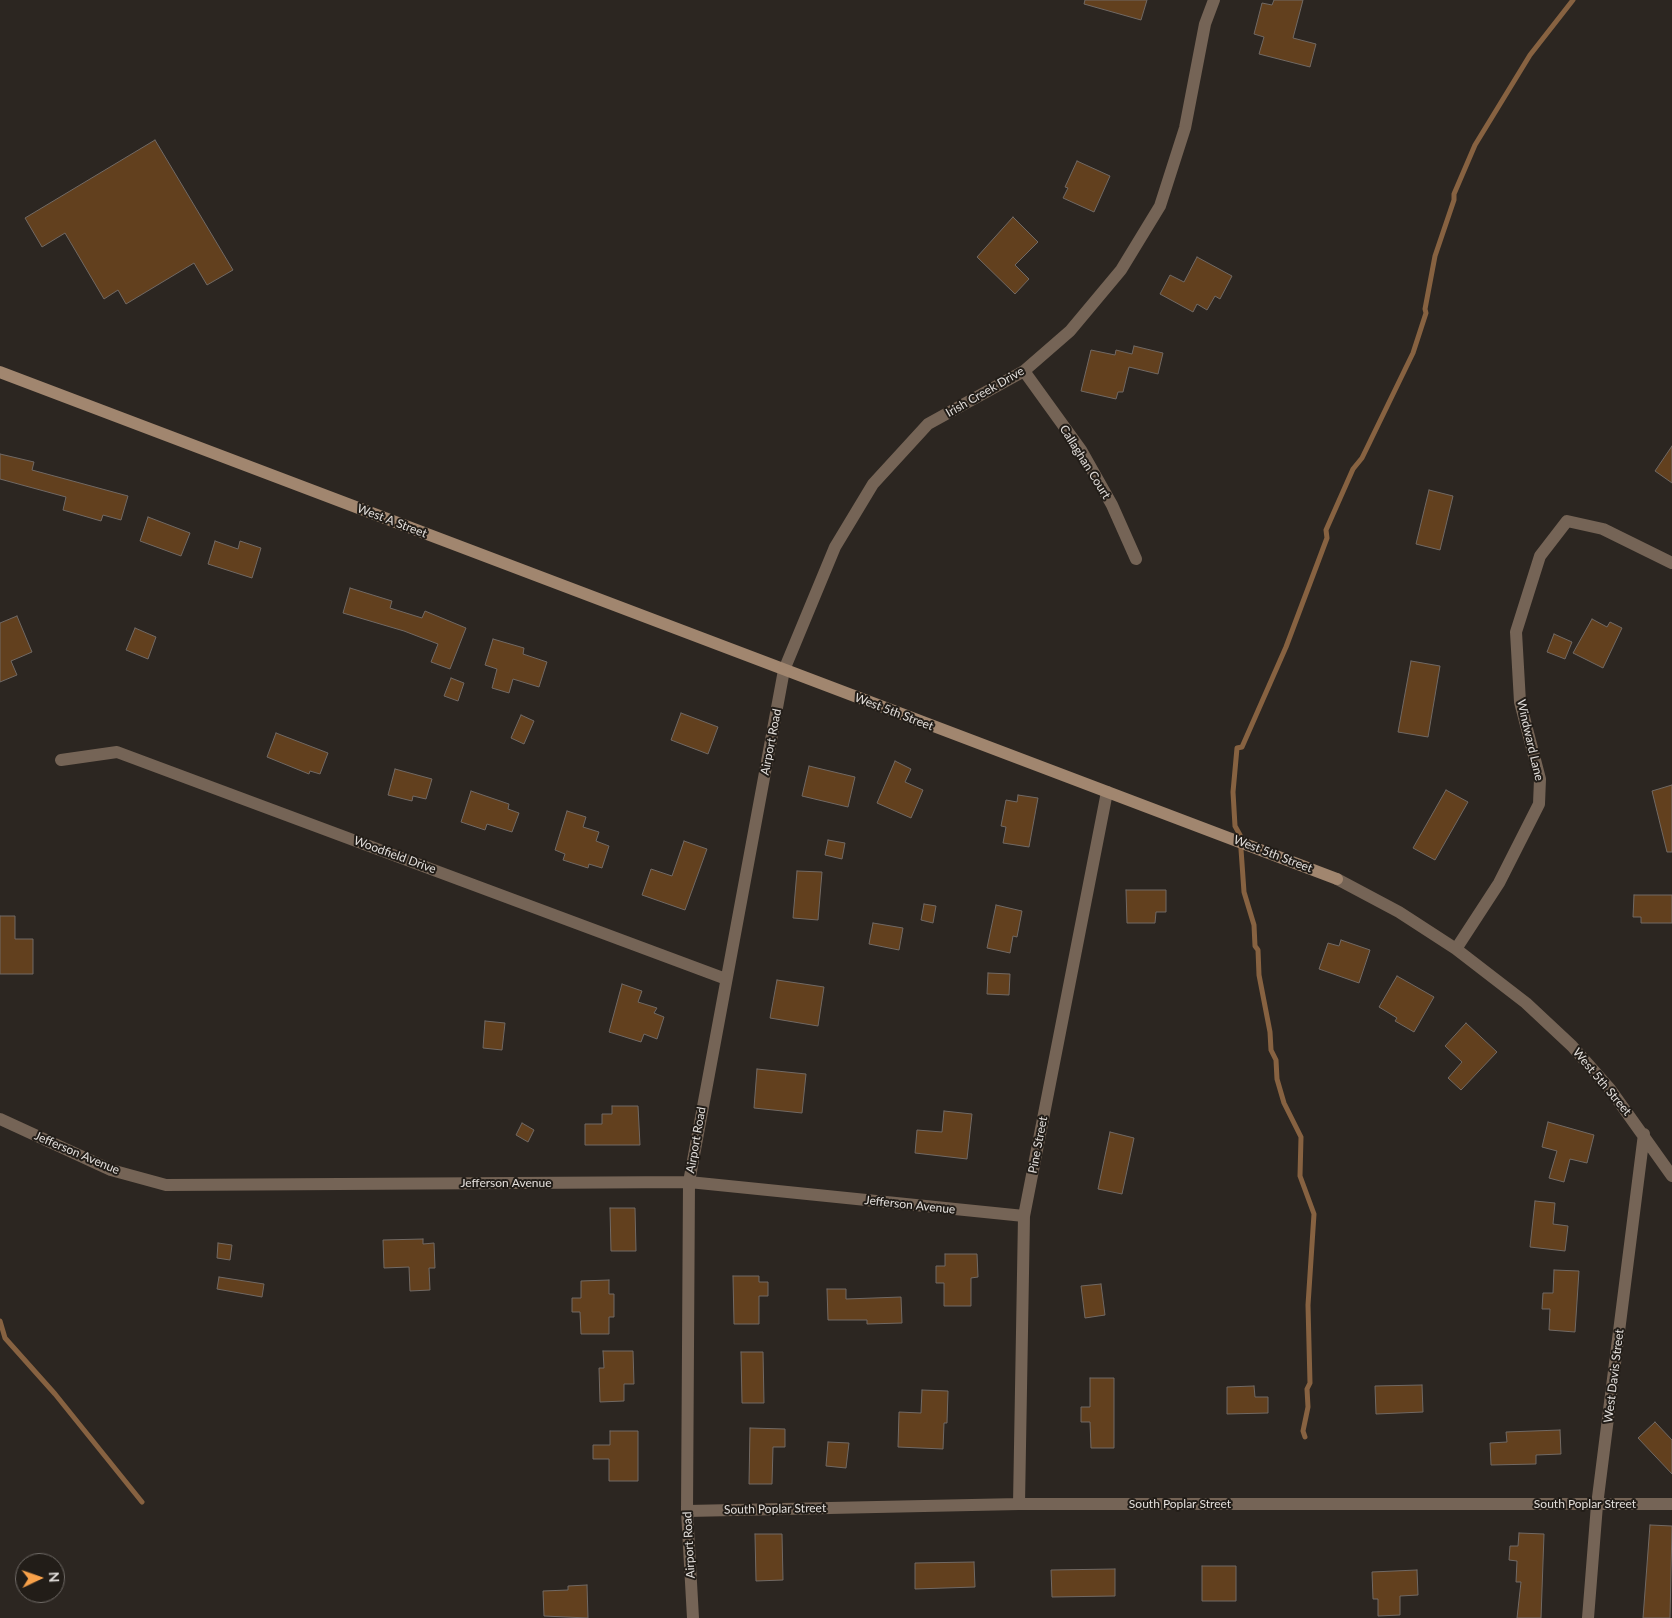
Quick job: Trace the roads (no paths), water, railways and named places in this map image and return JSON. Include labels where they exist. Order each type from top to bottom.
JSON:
[{"type":"street","name":"Irish Creek Drive","points":[[784,670],[834,548],[873,484],[928,424],[1024,371],[1076,323],[1120,270],[1160,206],[1185,128],[1205,24],[1214,0]]},
{"type":"street","name":"Callaghan Court","points":[[1024,371],[1081,450],[1112,504],[1136,559]]},
{"type":"street","name":"West A Street","points":[[0,372],[784,670]]},
{"type":"street","name":"Windward Lane","points":[[1456,949],[1499,883],[1539,804],[1540,779],[1520,702],[1516,632],[1540,556],[1567,521],[1603,529],[1672,562]]},
{"type":"street","name":"West 5th Street","points":[[784,670],[1337,879],[1399,912],[1456,949],[1526,1003],[1572,1046],[1610,1089],[1644,1134],[1672,1176]]},
{"type":"street","name":"Airport Road","points":[[693,1618],[687,1511],[689,1182],[784,670]]},
{"type":"street","name":"Woodfield Drive","points":[[60,760],[117,752],[726,979]]},
{"type":"street","name":"Pine Street","points":[[1020,1504],[1024,1216],[1107,792]]},
{"type":"street","name":"Jefferson Avenue","points":[[0,1119],[111,1170],[166,1184],[689,1182],[1024,1216]]},
{"type":"street","name":"West Davis Street","points":[[1588,1618],[1597,1504],[1644,1134]]},
{"type":"street","name":"South Poplar Street","points":[[687,1511],[1020,1504],[1672,1504]]},
{"type":"waterway","points":[[1305,1437],[1303,1431],[1308,1407],[1307,1389],[1310,1383],[1308,1305],[1314,1214],[1300,1176],[1301,1137],[1284,1103],[1277,1079],[1276,1060],[1271,1050],[1270,1032],[1259,975],[1254,925],[1244,892],[1240,835],[1235,826],[1233,792],[1237,748],[1242,747],[1286,647],[1327,538],[1326,530],[1353,469],[1362,458],[1413,353],[1426,313],[1425,309],[1435,256],[1454,200],[1454,194],[1475,145],[1530,55],[1573,0]]},
{"type":"waterway","points":[[0,1321],[5,1338],[55,1394],[142,1502]]}]
